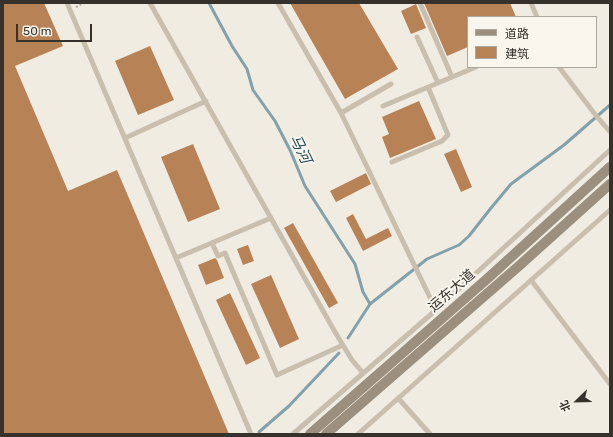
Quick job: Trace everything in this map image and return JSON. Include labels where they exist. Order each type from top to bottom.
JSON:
[{"type":"main road","name":"运东大道","points":[[310,434],[486,279],[610,167]]},
{"type":"main road","name":"运东大道","points":[[326,434],[520,265],[610,184]]},
{"type":"lane","points":[[67,3],[251,434]]},
{"type":"lane","points":[[150,3],[343,345],[363,373]]},
{"type":"lane","points":[[278,3],[341,113],[436,310]]},
{"type":"lane","points":[[420,3],[452,77]]},
{"type":"lane","points":[[531,3],[537,16]]},
{"type":"lane","points":[[417,37],[438,83]]},
{"type":"lane","points":[[383,106],[474,68]]},
{"type":"lane","points":[[560,68],[610,132]]},
{"type":"lane","points":[[341,113],[391,84]]},
{"type":"lane","points":[[392,162],[442,141],[448,135],[428,88]]},
{"type":"lane","points":[[125,138],[206,101]]},
{"type":"lane","points":[[293,434],[436,310],[610,150]]},
{"type":"lane","points":[[358,434],[610,210]]},
{"type":"lane","points":[[176,258],[271,218]]},
{"type":"lane","points":[[212,243],[218,256],[225,253],[277,375],[343,345]]},
{"type":"lane","points":[[531,280],[610,384]]},
{"type":"lane","points":[[398,398],[430,434]]},
{"type":"building","points":[[3,3],[44,3],[63,46],[15,66],[68,191],[117,170],[229,434],[3,434]]},
{"type":"building","points":[[290,3],[359,3],[398,69],[345,99]]},
{"type":"building","points":[[424,3],[510,3],[516,16],[467,16],[467,47],[447,56]]},
{"type":"building","points":[[416,4],[426,28],[411,34],[401,11]]},
{"type":"building","points":[[150,46],[174,100],[138,115],[115,61]]},
{"type":"building","points":[[419,101],[436,139],[390,158],[382,137],[389,134],[382,117]]},
{"type":"building","points":[[193,144],[220,209],[188,222],[161,157]]},
{"type":"building","points":[[456,149],[472,187],[461,192],[444,154]]},
{"type":"building","points":[[366,173],[371,184],[336,202],[330,191]]},
{"type":"building","points":[[353,214],[366,239],[388,228],[392,236],[363,251],[346,218]]},
{"type":"building","points":[[293,223],[338,303],[329,308],[284,228]]},
{"type":"building","points":[[248,245],[254,261],[243,265],[237,249]]},
{"type":"building","points":[[215,258],[224,278],[206,285],[198,265]]},
{"type":"building","points":[[271,275],[299,339],[280,348],[251,284]]},
{"type":"building","points":[[230,293],[260,358],[246,365],[216,300]]},
{"type":"waterway","name":"马河","points":[[209,3],[232,46],[247,69],[253,90],[275,121],[290,150],[305,186],[355,264],[363,292],[370,304]]},
{"type":"waterway","points":[[348,338],[370,304],[427,259],[459,245],[469,236],[511,184],[564,145],[610,105]]},
{"type":"waterway","points":[[259,432],[289,406],[339,353]]}]
